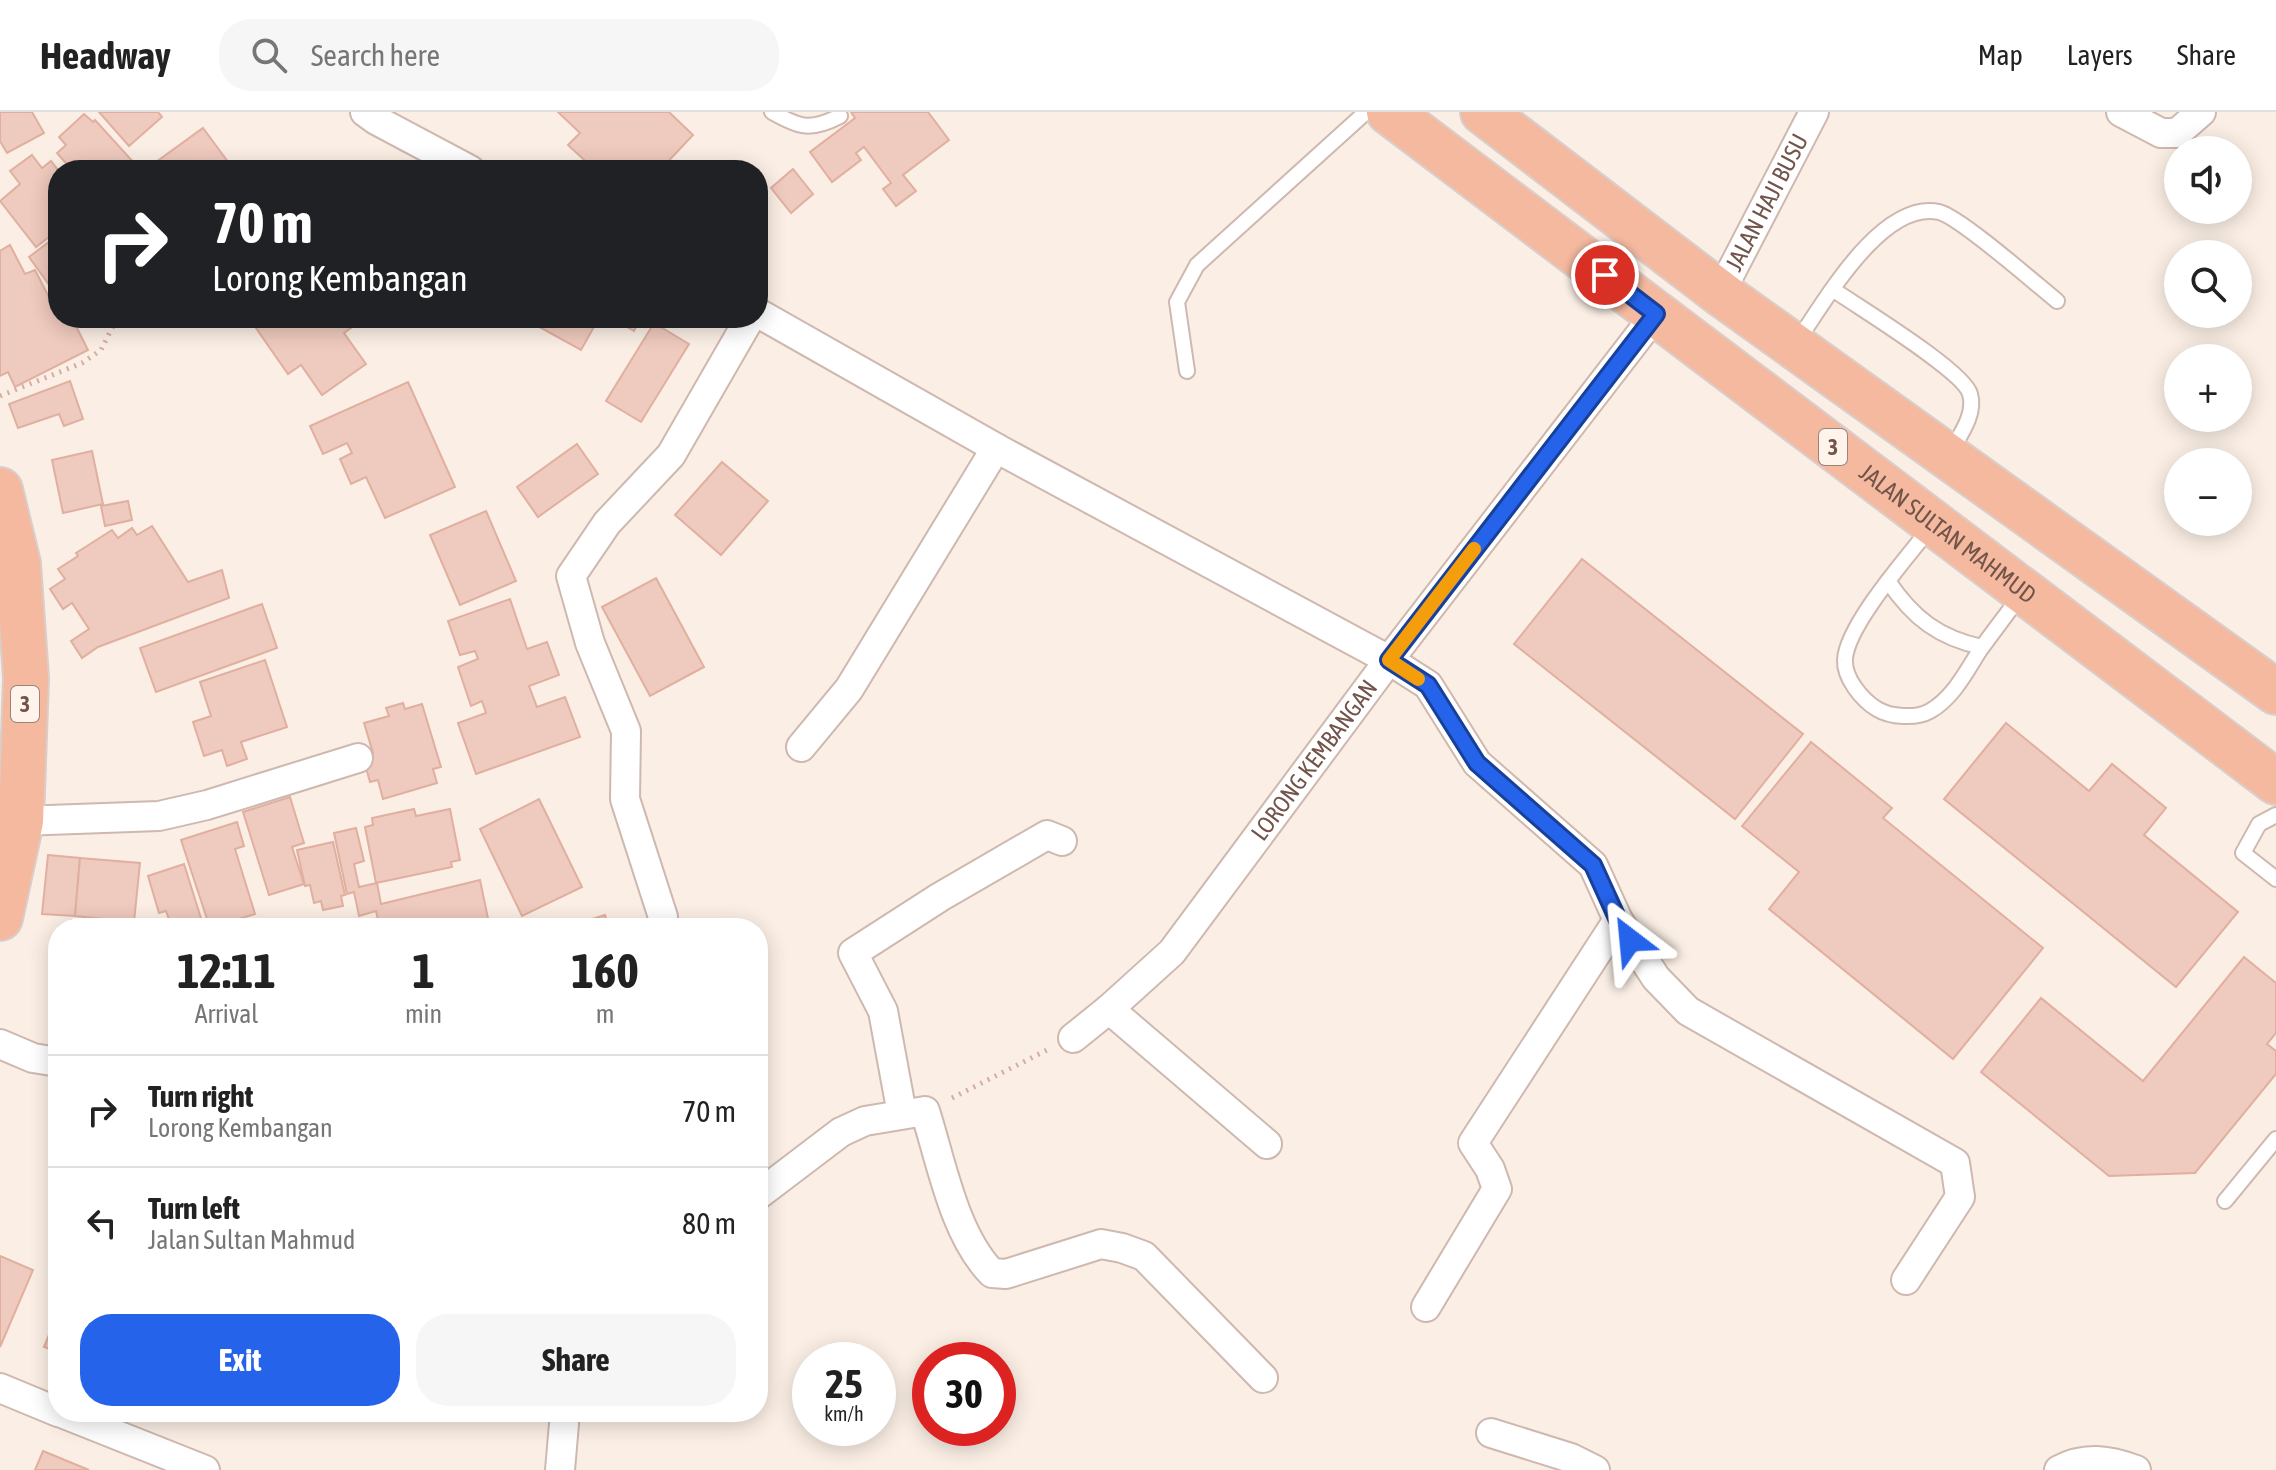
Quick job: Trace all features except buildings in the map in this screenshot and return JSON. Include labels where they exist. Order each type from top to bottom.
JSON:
[{"type":"highway","name":"JALAN SULTAN MAHMUD","points":[[1389,112],[2276,782]]},
{"type":"highway","points":[[1483,112],[1720,293],[2276,692]]},
{"type":"highway","name":"3","points":[[0,490],[18,564],[26,678],[21,821],[0,918]]},
{"type":"street","points":[[365,112],[452,160]]},
{"type":"street","name":"JALAN HAJI BUSU","points":[[1720,293],[1814,112]]},
{"type":"street","points":[[2121,112],[2161,133],[2177,133],[2201,112]]},
{"type":"street","name":"LORONG KEMBANGAN","points":[[1073,1038],[1172,952],[1389,660],[1656,314]]},
{"type":"street","points":[[768,319],[996,448],[1389,660],[1428,685],[1477,763],[1593,865],[1618,920],[1656,978],[1688,1011],[1955,1163],[1960,1197],[1906,1280]]},
{"type":"street","points":[[663,918],[625,799],[626,731],[590,643],[571,576],[607,523],[671,455],[744,328]]},
{"type":"street","points":[[801,747],[849,689],[996,448]]},
{"type":"street","points":[[21,821],[159,816],[207,805],[358,758]]},
{"type":"street","points":[[1062,841],[1047,835],[940,897],[853,953],[883,1011],[914,1112],[961,1225],[981,1262],[992,1273],[1006,1274],[1101,1244],[1144,1256],[1263,1378]]},
{"type":"street","points":[[1426,1307],[1497,1189],[1490,1169],[1473,1143],[1618,920]]},
{"type":"street","points":[[1109,1009],[1267,1144]]},
{"type":"street","points":[[0,1044],[33,1058],[48,1060]]},
{"type":"street","points":[[768,1187],[841,1132],[865,1121],[914,1112]]},
{"type":"street","points":[[0,1388],[48,1408]]},
{"type":"street","points":[[84,1422],[205,1470]]},
{"type":"street","points":[[560,1470],[564,1422]]},
{"type":"street","points":[[1491,1433],[1571,1458],[1595,1470]]},
{"type":"street","points":[[2059,1470],[2076,1461],[2114,1462],[2136,1470]]},
{"type":"lane","points":[[772,112],[798,126],[819,127],[840,116]]},
{"type":"lane","points":[[1187,371],[1177,302],[1197,265],[1366,112]]},
{"type":"lane","points":[[1793,346],[1864,248],[1884,228],[1916,214],[1939,212],[1959,223],[2057,301]]},
{"type":"lane","points":[[1834,290],[1966,385],[1971,396],[1971,408],[1948,457]]},
{"type":"lane","points":[[1934,523],[1888,581],[1848,643],[1844,661],[1849,680],[1865,700],[1879,711],[1897,716],[1928,713],[1950,695],[2022,592]]},
{"type":"lane","points":[[1888,581],[1907,607],[1931,628],[1949,639],[1982,647]]},
{"type":"lane","points":[[2276,815],[2259,824],[2243,853],[2276,879]]},
{"type":"lane","points":[[2225,1201],[2276,1139]]},
{"type":"path","points":[[0,396],[82,363],[101,350],[112,328]]},
{"type":"path","points":[[914,1112],[1073,1038]]},
{"type":"slow traffic","points":[[1418,679],[1389,660],[1474,549]]},
{"type":"route","points":[[1605,275],[1656,314],[1389,660],[1428,685],[1477,763],[1593,865],[1630,940]]}]
